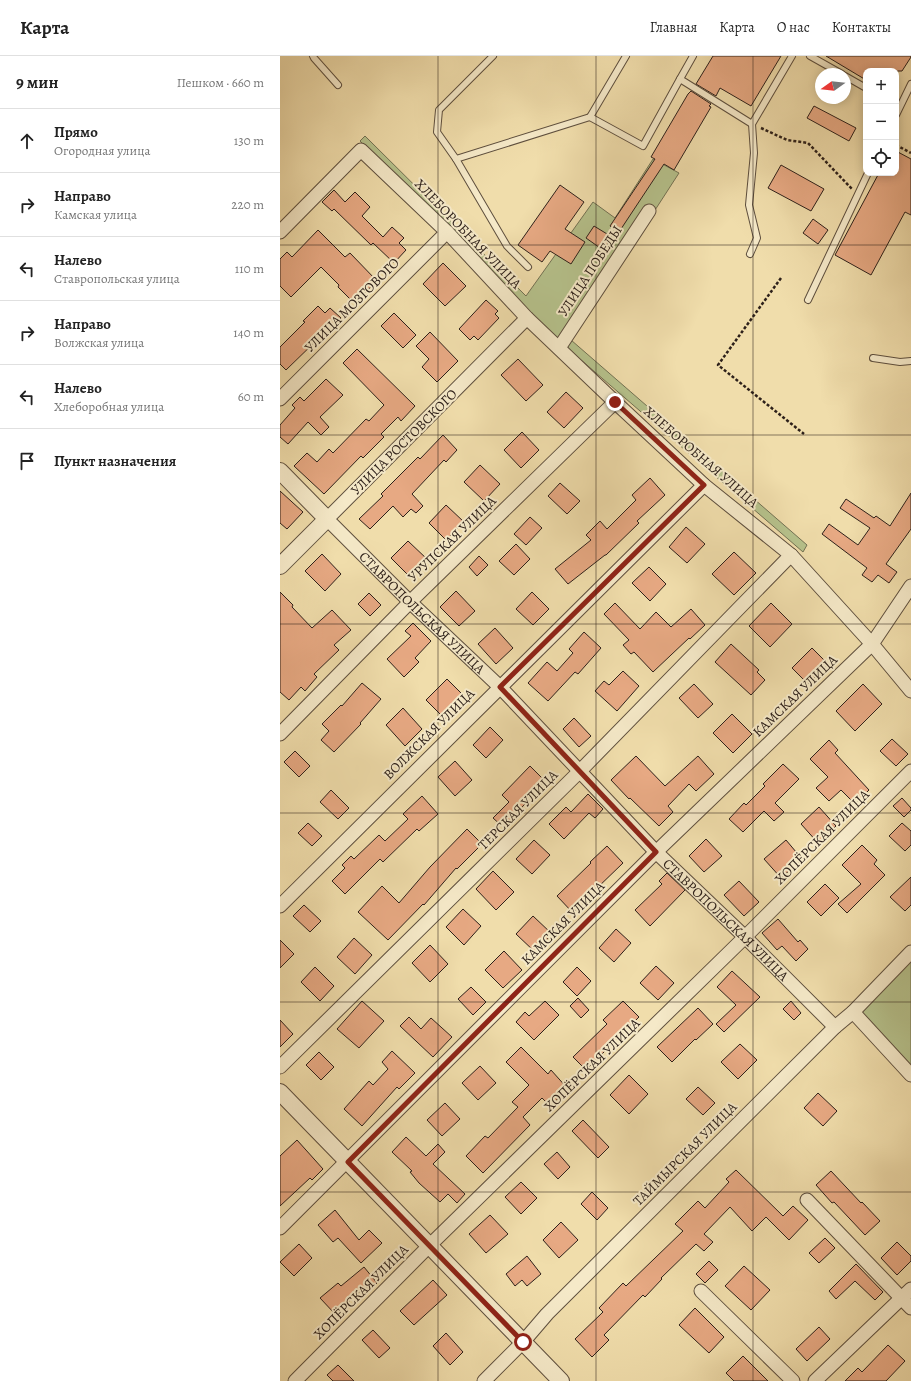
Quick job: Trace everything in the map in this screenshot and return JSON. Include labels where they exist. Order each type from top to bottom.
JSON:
[{"type":"street","name":"ХЛЕБОРОБНАЯ УЛИЦА","points":[[280,232],[361,150],[447,232],[527,318],[615,402],[704,485],[791,555],[872,644],[911,691]]},
{"type":"street","name":"УЛИЦА ПОБЕДЫ","points":[[559,348],[649,211]]},
{"type":"street","name":"УЛИЦА МОЗГОВОГО","points":[[280,400],[447,232]]},
{"type":"street","name":"УЛИЦА РОСТОВСКОГО","points":[[280,566],[527,318]]},
{"type":"street","name":"УРУПСКАЯ УЛИЦА","points":[[280,734],[410,602],[615,402]]},
{"type":"street","name":"СТАВРОПОЛЬСКАЯ УЛИЦА","points":[[280,471],[410,602],[500,687],[656,852],[836,1027]]},
{"type":"street","name":"ВОЛЖСКАЯ УЛИЦА","points":[[280,906],[704,485]]},
{"type":"street","name":"ТЕРСКАЯ УЛИЦА","points":[[280,1066],[580,771],[791,555]]},
{"type":"street","name":"КАМСКАЯ УЛИЦА","points":[[280,1228],[348,1162],[656,852],[872,644],[911,586]]},
{"type":"street","name":"ХОПЁРСКАЯ УЛИЦА","points":[[295,1381],[429,1246],[745,937],[911,771]]},
{"type":"street","name":"ТАЙМЫРСКАЯ УЛИЦА","points":[[484,1381],[523,1342],[547,1314],[836,1027],[853,1012],[911,952]]},
{"type":"street","points":[[853,1012],[911,1075]]},
{"type":"street","points":[[280,1092],[561,1381]]},
{"type":"street","points":[[807,1200],[911,1308]]},
{"type":"street","points":[[815,1381],[911,1289]]},
{"type":"street","points":[[701,1291],[793,1381]]},
{"type":"lane","points":[[313,56],[338,86]]},
{"type":"lane","points":[[493,56],[439,110],[437,132],[456,159],[507,246],[528,268]]},
{"type":"lane","points":[[456,159],[590,117],[626,56]]},
{"type":"lane","points":[[590,117],[643,146],[693,56]]},
{"type":"lane","points":[[750,254],[757,238],[748,205],[754,153],[752,124],[792,56]]},
{"type":"lane","points":[[810,56],[831,68]]},
{"type":"lane","points":[[680,79],[752,124]]},
{"type":"lane","points":[[851,79],[863,86]]},
{"type":"lane","points":[[899,104],[911,84]]},
{"type":"lane","points":[[808,300],[867,176]]},
{"type":"lane","points":[[873,358],[900,362],[911,361]]},
{"type":"path","points":[[752,124],[787,140],[808,143],[858,195]]},
{"type":"path","points":[[899,147],[911,153]]},
{"type":"path","points":[[781,278],[718,365],[804,434]]},
{"type":"green space","points":[[365,136],[526,296],[593,202],[615,218],[653,159],[679,173],[571,340],[807,545],[803,552],[551,334],[360,141]]},
{"type":"green space","points":[[911,960],[911,1071],[859,1014]]},
{"type":"building","points":[[713,56],[781,56],[751,106],[720,88],[716,96],[696,84]]},
{"type":"building","points":[[826,56],[911,56],[902,71],[899,71],[899,68],[863,68],[863,78],[851,71],[851,68],[846,68]]},
{"type":"building","points":[[691,91],[711,104],[709,106],[711,107],[674,170],[664,164],[619,232],[610,226],[655,159],[651,157]]},
{"type":"building","points":[[814,106],[856,128],[849,141],[807,118]]},
{"type":"building","points":[[899,153],[911,159],[911,215],[905,212],[871,275],[835,255],[877,176],[899,176]]},
{"type":"building","points":[[781,165],[824,189],[811,211],[768,188]]},
{"type":"building","points":[[560,185],[584,202],[565,229],[585,242],[571,264],[550,251],[542,262],[518,245]]},
{"type":"building","points":[[334,190],[345,202],[355,192],[370,207],[362,216],[383,237],[392,227],[404,238],[399,243],[406,250],[394,263],[373,243],[371,245],[334,209],[332,211],[322,202]]},
{"type":"building","points":[[813,219],[828,230],[818,244],[803,233]]},
{"type":"building","points":[[594,226],[612,237],[603,250],[586,238]]},
{"type":"building","points":[[318,230],[345,257],[350,253],[377,281],[354,303],[321,267],[291,297],[280,286],[280,259],[287,252],[292,257]]},
{"type":"building","points":[[443,263],[466,286],[445,306],[423,284]]},
{"type":"building","points":[[486,300],[498,311],[495,314],[499,318],[478,340],[474,336],[470,340],[459,329]]},
{"type":"building","points":[[318,306],[325,313],[330,308],[341,318],[322,338],[320,337],[286,370],[280,364],[280,347],[305,322],[303,321]]},
{"type":"building","points":[[394,313],[416,335],[403,348],[381,326]]},
{"type":"building","points":[[430,332],[458,361],[437,382],[422,367],[429,359],[416,346]]},
{"type":"building","points":[[357,349],[415,406],[401,421],[398,417],[381,434],[384,437],[363,458],[361,456],[324,494],[294,466],[307,453],[317,462],[329,449],[333,453],[366,419],[369,421],[384,405],[343,363]]},
{"type":"building","points":[[518,359],[543,385],[526,401],[501,375]]},
{"type":"building","points":[[326,379],[343,395],[320,417],[329,427],[321,435],[308,422],[288,444],[280,437],[280,425],[295,408],[292,405],[300,397],[304,401]]},
{"type":"building","points":[[566,392],[583,408],[564,428],[547,412]]},
{"type":"building","points":[[522,432],[539,450],[521,468],[504,450]]},
{"type":"building","points":[[443,435],[457,450],[446,462],[444,460],[412,494],[423,506],[416,513],[411,509],[403,517],[393,506],[370,529],[359,519],[383,496],[381,494],[418,457],[420,459]]},
{"type":"building","points":[[480,465],[500,484],[484,501],[464,482]]},
{"type":"building","points":[[650,478],[665,495],[637,521],[639,523],[606,555],[568,584],[555,569],[591,540],[586,535],[600,521],[607,529],[636,500],[632,495]]},
{"type":"building","points":[[560,483],[580,501],[567,514],[548,496]]},
{"type":"building","points":[[280,491],[303,512],[287,529],[280,523]]},
{"type":"building","points":[[911,493],[911,529],[886,564],[897,572],[889,583],[878,575],[872,582],[862,575],[867,568],[822,534],[829,524],[858,545],[870,528],[840,508],[846,499],[874,518],[876,516],[890,526]]},
{"type":"building","points":[[446,505],[464,522],[446,540],[429,523]]},
{"type":"building","points":[[530,517],[542,528],[526,545],[514,534]]},
{"type":"building","points":[[686,527],[705,544],[687,563],[669,547]]},
{"type":"building","points":[[408,541],[428,560],[410,577],[391,558]]},
{"type":"building","points":[[516,544],[530,559],[514,575],[499,561]]},
{"type":"building","points":[[734,552],[756,573],[734,595],[712,574]]},
{"type":"building","points":[[322,554],[341,574],[325,591],[305,571]]},
{"type":"building","points":[[479,556],[488,565],[477,576],[469,567]]},
{"type":"building","points":[[649,567],[666,584],[650,601],[632,583]]},
{"type":"building","points":[[456,591],[475,611],[459,626],[440,607]]},
{"type":"building","points":[[280,592],[312,628],[332,610],[351,630],[334,645],[339,650],[314,674],[317,677],[305,691],[301,687],[289,700],[280,692]]},
{"type":"building","points":[[532,592],[549,609],[533,625],[516,609]]},
{"type":"building","points":[[369,593],[381,605],[370,616],[358,604]]},
{"type":"building","points":[[615,603],[640,629],[656,612],[671,627],[691,609],[705,625],[653,672],[634,652],[631,654],[623,645],[629,640],[604,614]]},
{"type":"building","points":[[771,603],[792,624],[770,647],[749,626]]},
{"type":"building","points":[[413,623],[431,641],[415,658],[419,662],[404,677],[387,659],[411,636],[405,631]]},
{"type":"building","points":[[495,628],[513,648],[496,664],[478,644]]},
{"type":"building","points":[[584,632],[601,648],[578,674],[575,672],[548,701],[528,683],[547,662],[557,671],[573,653],[569,649]]},
{"type":"building","points":[[731,644],[759,670],[757,672],[765,680],[751,695],[715,662]]},
{"type":"building","points":[[812,648],[828,664],[808,684],[792,668]]},
{"type":"building","points":[[623,671],[639,686],[617,711],[595,691],[604,681],[609,685]]},
{"type":"building","points":[[447,679],[466,698],[445,719],[426,700]]},
{"type":"building","points":[[362,683],[381,699],[360,723],[361,724],[334,752],[321,740],[329,731],[322,724],[341,705],[342,706]]},
{"type":"building","points":[[694,684],[713,704],[698,718],[679,698]]},
{"type":"building","points":[[863,684],[882,704],[855,731],[836,711]]},
{"type":"building","points":[[403,708],[422,729],[405,746],[386,725]]},
{"type":"building","points":[[732,714],[752,734],[733,753],[713,733]]},
{"type":"building","points":[[574,718],[591,736],[579,747],[563,729]]},
{"type":"building","points":[[490,727],[503,740],[486,758],[473,745]]},
{"type":"building","points":[[892,739],[908,754],[896,766],[880,751]]},
{"type":"building","points":[[829,740],[838,750],[835,753],[869,790],[855,804],[841,790],[829,801],[816,788],[828,777],[810,759]]},
{"type":"building","points":[[295,751],[310,766],[299,777],[284,762]]},
{"type":"building","points":[[636,756],[665,786],[698,756],[714,774],[696,791],[689,784],[668,806],[673,812],[659,826],[630,798],[629,799],[611,780]]},
{"type":"building","points":[[455,761],[472,780],[455,796],[438,777]]},
{"type":"building","points":[[783,764],[799,779],[775,803],[784,812],[774,821],[764,811],[743,832],[729,819],[744,803],[746,805],[765,786],[763,784]]},
{"type":"building","points":[[530,766],[545,781],[523,802],[525,804],[503,827],[493,818],[509,802],[502,795]]},
{"type":"building","points":[[331,790],[349,808],[338,819],[320,802]]},
{"type":"building","points":[[588,794],[603,809],[595,818],[589,813],[564,839],[549,824],[566,807],[571,812]]},
{"type":"building","points":[[422,796],[438,814],[419,831],[417,829],[383,862],[380,859],[345,894],[332,881],[345,868],[342,865],[351,856],[354,859],[379,835],[385,841],[408,819],[403,814]]},
{"type":"building","points":[[902,798],[911,808],[911,810],[904,817],[893,806]]},
{"type":"building","points":[[819,807],[836,826],[818,843],[801,824]]},
{"type":"building","points":[[308,823],[322,836],[312,846],[298,833]]},
{"type":"building","points":[[902,823],[911,831],[911,845],[905,851],[889,836]]},
{"type":"building","points":[[467,829],[482,844],[457,869],[456,868],[424,905],[423,904],[388,940],[358,912],[382,886],[399,903],[430,867]]},
{"type":"building","points":[[706,839],[722,856],[704,872],[689,856]]},
{"type":"building","points":[[534,840],[550,855],[532,874],[516,859]]},
{"type":"building","points":[[786,840],[802,859],[781,878],[764,859]]},
{"type":"building","points":[[862,845],[877,860],[874,864],[885,875],[847,913],[838,904],[861,884],[842,865]]},
{"type":"building","points":[[607,846],[623,863],[573,913],[557,896]]},
{"type":"building","points":[[493,871],[514,892],[496,910],[476,889]]},
{"type":"building","points":[[667,873],[685,890],[650,926],[635,910],[662,884],[659,881]]},
{"type":"building","points":[[911,877],[911,905],[905,911],[890,897]]},
{"type":"building","points":[[739,881],[759,902],[744,916],[724,895]]},
{"type":"building","points":[[825,884],[839,898],[821,916],[807,902]]},
{"type":"building","points":[[304,905],[321,921],[310,932],[293,916]]},
{"type":"building","points":[[463,909],[481,926],[464,945],[446,927]]},
{"type":"building","points":[[533,916],[552,934],[535,952],[516,934]]},
{"type":"building","points":[[778,919],[798,942],[800,940],[808,949],[796,961],[782,946],[777,950],[762,933]]},
{"type":"building","points":[[616,929],[631,943],[614,962],[599,948]]},
{"type":"building","points":[[354,938],[372,955],[355,974],[337,957]]},
{"type":"building","points":[[280,940],[294,954],[280,968]]},
{"type":"building","points":[[430,945],[448,964],[430,982],[412,963]]},
{"type":"building","points":[[504,951],[522,970],[503,988],[485,970]]},
{"type":"building","points":[[656,966],[674,983],[658,1000],[640,983]]},
{"type":"building","points":[[315,967],[334,986],[320,1001],[301,982]]},
{"type":"building","points":[[577,967],[591,981],[577,996],[563,982]]},
{"type":"building","points":[[732,971],[760,997],[724,1032],[716,1024],[736,1005],[717,987]]},
{"type":"building","points":[[471,987],[486,1002],[473,1015],[458,999]]},
{"type":"building","points":[[578,998],[589,1010],[581,1018],[570,1006]]},
{"type":"building","points":[[362,1001],[384,1021],[359,1048],[337,1029]]},
{"type":"building","points":[[545,1001],[559,1015],[534,1040],[516,1022],[525,1012],[529,1016]]},
{"type":"building","points":[[623,1001],[639,1017],[586,1070],[573,1057],[607,1024],[603,1020]]},
{"type":"building","points":[[791,1001],[801,1013],[794,1020],[783,1009]]},
{"type":"building","points":[[698,1008],[713,1024],[696,1040],[695,1039],[672,1062],[657,1047]]},
{"type":"building","points":[[409,1017],[421,1029],[431,1018],[452,1037],[433,1057],[400,1026]]},
{"type":"building","points":[[280,1020],[293,1034],[280,1047]]},
{"type":"building","points":[[740,1044],[757,1060],[738,1079],[721,1062]]},
{"type":"building","points":[[521,1047],[548,1074],[551,1070],[568,1089],[550,1106],[542,1098],[523,1117],[530,1125],[483,1173],[466,1156],[485,1136],[488,1138],[518,1107],[512,1102],[529,1085],[506,1062]]},
{"type":"building","points":[[392,1051],[415,1073],[399,1089],[397,1087],[362,1126],[344,1109],[369,1081],[373,1085],[388,1069],[382,1062]]},
{"type":"building","points":[[319,1052],[334,1067],[321,1080],[306,1065]]},
{"type":"building","points":[[480,1066],[496,1083],[478,1100],[462,1083]]},
{"type":"building","points":[[629,1075],[648,1094],[629,1114],[610,1095]]},
{"type":"building","points":[[698,1087],[715,1103],[703,1115],[686,1099]]},
{"type":"building","points":[[818,1093],[837,1111],[823,1126],[804,1108]]},
{"type":"building","points":[[445,1103],[460,1119],[442,1136],[427,1120]]},
{"type":"building","points":[[583,1120],[609,1147],[598,1158],[572,1131]]},
{"type":"building","points":[[406,1137],[426,1156],[438,1144],[445,1152],[433,1164],[465,1194],[457,1203],[448,1194],[440,1202],[419,1183],[410,1172],[412,1171],[392,1152]]},
{"type":"building","points":[[297,1140],[323,1169],[312,1180],[310,1178],[280,1206],[280,1156]]},
{"type":"building","points":[[557,1152],[570,1167],[558,1179],[544,1164]]},
{"type":"building","points":[[736,1170],[783,1216],[793,1206],[808,1220],[789,1240],[766,1217],[752,1231],[730,1207],[704,1234],[713,1242],[704,1251],[696,1244],[661,1278],[662,1279],[645,1297],[643,1295],[604,1335],[609,1340],[592,1357],[575,1339],[603,1312],[599,1308],[623,1283],[626,1286],[683,1231],[675,1224],[698,1201],[705,1208],[729,1182],[726,1179]]},
{"type":"building","points":[[831,1171],[880,1221],[865,1235],[816,1185]]},
{"type":"building","points":[[521,1182],[537,1198],[521,1214],[505,1197]]},
{"type":"building","points":[[592,1192],[608,1208],[597,1220],[581,1204]]},
{"type":"building","points":[[335,1210],[359,1240],[369,1230],[382,1243],[361,1263],[338,1238],[333,1242],[318,1225]]},
{"type":"building","points":[[490,1215],[508,1234],[486,1253],[469,1234]]},
{"type":"building","points":[[561,1222],[578,1240],[559,1258],[543,1240]]},
{"type":"building","points":[[825,1238],[835,1248],[819,1263],[809,1253]]},
{"type":"building","points":[[897,1242],[911,1256],[911,1261],[897,1275],[881,1258]]},
{"type":"building","points":[[299,1244],[312,1258],[294,1276],[280,1262]]},
{"type":"building","points":[[527,1256],[541,1274],[527,1286],[522,1280],[515,1286],[506,1274]]},
{"type":"building","points":[[709,1261],[718,1270],[705,1283],[696,1274]]},
{"type":"building","points":[[856,1264],[883,1292],[875,1300],[855,1281],[836,1299],[829,1291]]},
{"type":"building","points":[[744,1266],[770,1290],[751,1310],[725,1286]]},
{"type":"building","points":[[364,1267],[377,1283],[369,1290],[366,1286],[335,1314],[320,1298],[338,1283],[341,1286]]},
{"type":"building","points":[[433,1280],[447,1295],[414,1325],[400,1311]]},
{"type":"building","points":[[695,1308],[724,1337],[709,1353],[679,1325]]},
{"type":"building","points":[[819,1327],[830,1339],[807,1361],[796,1349]]},
{"type":"building","points":[[373,1330],[390,1348],[379,1358],[362,1340]]},
{"type":"building","points":[[446,1333],[463,1352],[450,1365],[433,1346]]},
{"type":"building","points":[[888,1345],[905,1361],[886,1381],[845,1381],[858,1368],[862,1372]]},
{"type":"building","points":[[743,1356],[768,1381],[734,1381],[726,1373]]},
{"type":"building","points":[[338,1365],[354,1381],[333,1381],[327,1375]]},
{"type":"route","points":[[523,1342],[348,1162],[656,852],[500,687],[704,485],[615,402]]}]
